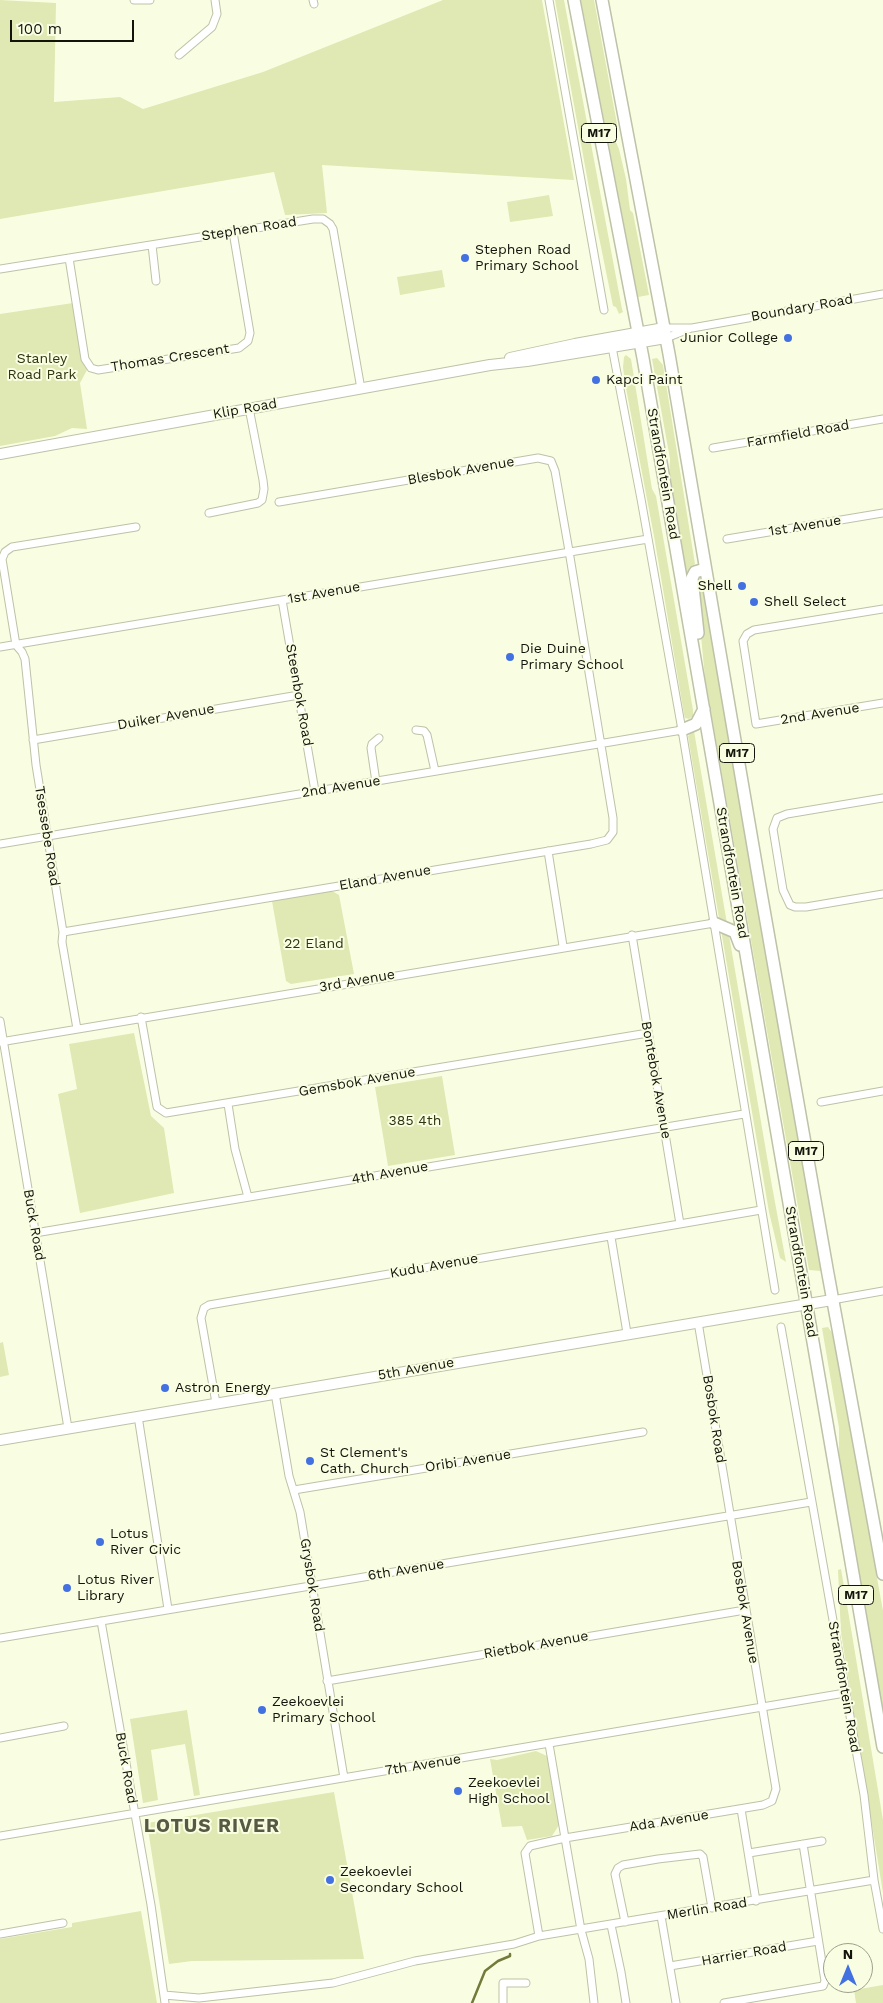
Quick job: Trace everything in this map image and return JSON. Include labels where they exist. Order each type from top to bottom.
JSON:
[{"type":"main road","name":"Strandfontein Road","points":[[574,0],[639,338],[702,694],[883,1747]]},
{"type":"main road","name":"Strandfontein Road","points":[[602,0],[665,333],[832,1300],[883,1574]]},
{"type":"main road","name":"Klip Road","points":[[0,454],[490,365],[526,354],[556,352],[665,333]]},
{"type":"main road","name":"Klip Road","points":[[576,348],[612,347],[639,338]]},
{"type":"main road","points":[[702,694],[699,640],[692,578],[695,572],[705,569]]},
{"type":"main road","points":[[682,730],[696,724],[704,709]]},
{"type":"main road","points":[[714,923],[735,932],[748,962]]},
{"type":"main road","name":"5th Avenue","points":[[0,1440],[275,1392],[832,1300]]},
{"type":"street","points":[[134,0],[150,0]]},
{"type":"street","points":[[179,55],[212,28],[217,14],[215,0]]},
{"type":"street","points":[[549,0],[604,310]]},
{"type":"street","name":"Stephen Road","points":[[0,269],[313,219],[323,219],[333,229],[361,389]]},
{"type":"street","name":"Thomas Crescent","points":[[69,258],[85,360],[91,368],[98,370],[229,349],[243,346],[248,341],[250,336],[233,232]]},
{"type":"street","points":[[152,245],[156,282]]},
{"type":"street","name":"Boundary Road","points":[[665,333],[883,294]]},
{"type":"street","name":"Strandfontein Road","points":[[612,347],[682,730],[744,1114],[775,1290]]},
{"type":"street","points":[[209,513],[258,504],[262,500],[264,488],[249,408]]},
{"type":"street","name":"Farmfield Road","points":[[713,448],[883,419]]},
{"type":"street","name":"Blesbok Avenue","points":[[279,502],[545,458],[551,461],[554,467],[569,551]]},
{"type":"street","name":"1st Avenue","points":[[727,539],[883,513]]},
{"type":"street","points":[[16,645],[2,563],[3,556],[8,549],[16,546],[136,527]]},
{"type":"street","name":"1st Avenue","points":[[0,647],[648,539]]},
{"type":"street","points":[[569,551],[600,743]]},
{"type":"street","name":"Steenbok Road","points":[[282,600],[315,791]]},
{"type":"street","name":"2nd Avenue","points":[[883,609],[754,630],[747,634],[743,641],[756,724],[883,703]]},
{"type":"street","name":"Tsessebe Road","points":[[16,645],[25,659],[33,740],[63,932],[62,942],[77,1029]]},
{"type":"street","name":"Duiker Avenue","points":[[33,740],[299,695]]},
{"type":"street","points":[[416,730],[424,731],[427,735],[435,771]]},
{"type":"street","name":"2nd Avenue","points":[[0,844],[682,730]]},
{"type":"street","points":[[376,782],[371,748],[374,741],[379,738]]},
{"type":"street","name":"Eland Avenue","points":[[63,932],[607,840],[613,832],[612,818],[600,743]]},
{"type":"street","points":[[883,798],[787,814],[777,818],[774,829],[783,890],[790,905],[806,907],[883,894]]},
{"type":"street","points":[[548,851],[563,946]]},
{"type":"street","name":"3rd Avenue","points":[[2,1041],[563,946],[714,923]]},
{"type":"street","name":"Bontebok Avenue","points":[[632,935],[680,1224]]},
{"type":"street","name":"Gemsbok Avenue","points":[[141,1017],[156,1102],[160,1110],[166,1113],[178,1113],[648,1033]]},
{"type":"street","name":"Buck Road","points":[[0,1021],[68,1428]]},
{"type":"street","points":[[821,1102],[883,1091]]},
{"type":"street","points":[[228,1104],[235,1148],[248,1197]]},
{"type":"street","name":"4th Avenue","points":[[35,1233],[744,1114]]},
{"type":"street","name":"Kudu Avenue","points":[[216,1403],[201,1318],[204,1308],[209,1305],[761,1210]]},
{"type":"street","points":[[611,1237],[627,1333]]},
{"type":"street","points":[[832,1300],[883,1291]]},
{"type":"street","name":"Bosbok Road","points":[[698,1322],[729,1516]]},
{"type":"street","name":"Strandfontein Road","points":[[781,1327],[864,1795],[874,1880],[883,1929]]},
{"type":"street","name":"Grysbok Road","points":[[275,1392],[289,1476],[300,1512],[344,1778]]},
{"type":"street","points":[[138,1416],[168,1609]]},
{"type":"street","name":"Oribi Avenue","points":[[294,1490],[642,1432]]},
{"type":"street","name":"6th Avenue","points":[[0,1638],[811,1502]]},
{"type":"street","name":"Bosbok Avenue","points":[[729,1516],[762,1708]]},
{"type":"street","name":"Rietbok Avenue","points":[[327,1681],[745,1610]]},
{"type":"street","name":"Buck Road","points":[[101,1621],[151,1905],[165,2003]]},
{"type":"street","name":"7th Avenue","points":[[0,1836],[845,1693]]},
{"type":"street","name":"Ada Avenue","points":[[539,1936],[525,1853],[530,1846],[565,1838],[763,1805],[772,1801],[776,1789],[762,1708]]},
{"type":"street","points":[[0,1738],[64,1726]]},
{"type":"street","points":[[549,1744],[581,1930],[589,1959],[594,2003]]},
{"type":"street","points":[[741,1809],[756,1901]]},
{"type":"street","points":[[749,1853],[822,1841]]},
{"type":"street","points":[[724,2003],[823,1986],[825,1980],[803,1844]]},
{"type":"street","points":[[624,1922],[615,1874],[618,1868],[623,1865],[658,1859],[700,1854],[703,1857],[712,1908]]},
{"type":"street","name":"Merlin Road","points":[[199,1998],[333,1983],[414,1961],[514,1944],[539,1936],[874,1880]]},
{"type":"street","points":[[662,1916],[676,2003]]},
{"type":"street","points":[[0,1934],[63,1923]]},
{"type":"street","points":[[611,1925],[626,2003]]},
{"type":"street","name":"Harrier Road","points":[[670,1966],[818,1941]]},
{"type":"street","points":[[503,2003],[503,1983],[526,1983]]},
{"type":"street","points":[[164,1995],[199,1998],[209,2003]]},
{"type":"green space","points":[[0,0],[56,3],[54,102],[120,97],[143,109],[263,72],[443,0],[542,0],[574,180],[322,165],[327,213],[285,215],[274,172],[0,219]]},
{"type":"green space","points":[[555,0],[564,0],[623,312],[619,314],[616,307],[613,306],[589,188]]},
{"type":"green space","points":[[581,0],[594,0],[617,124],[615,140],[626,179],[630,210],[633,213],[649,295],[638,297]]},
{"type":"green space","points":[[549,195],[553,216],[510,222],[507,202]]},
{"type":"green space","points":[[442,270],[445,287],[400,295],[397,277]]},
{"type":"green space","name":"Stanley Road Park","points":[[73,303],[82,359],[87,370],[80,383],[87,429],[72,428],[55,436],[0,446],[0,314]]},
{"type":"green space","points":[[626,355],[631,359],[652,489],[656,496],[693,710],[693,716],[689,719],[685,718],[684,714],[654,536],[625,383],[623,367]]},
{"type":"green space","points":[[657,358],[663,365],[695,564],[689,568],[685,582],[669,476],[670,459],[652,359]]},
{"type":"green space","points":[[700,578],[821,1271],[809,1270],[705,678],[696,583]]},
{"type":"green space","points":[[694,731],[786,1262],[780,1258],[769,1212],[688,736]]},
{"type":"green space","name":"22 Eland","points":[[332,891],[339,895],[354,974],[291,984],[286,981],[272,901]]},
{"type":"green space","points":[[134,1033],[151,1116],[164,1128],[174,1193],[80,1213],[58,1094],[77,1089],[69,1044]]},
{"type":"green space","name":"385 4th","points":[[442,1076],[455,1155],[388,1166],[375,1087]]},
{"type":"green space","points":[[828,1327],[833,1334],[883,1611],[883,1718],[839,1463],[839,1428],[822,1328]]},
{"type":"green space","points":[[3,1342],[9,1375],[0,1377],[0,1343]]},
{"type":"green space","points":[[841,1569],[883,1820],[883,1893],[841,1633],[838,1570]]},
{"type":"green space","points":[[187,1710],[200,1795],[194,1796],[185,1744],[151,1750],[158,1800],[143,1803],[130,1719]]},
{"type":"green space","points":[[536,1751],[547,1756],[559,1825],[552,1836],[527,1840],[522,1826],[502,1827],[490,1759],[497,1760]]},
{"type":"green space","points":[[334,1792],[364,1959],[192,1961],[169,1964],[147,1823]]},
{"type":"green space","points":[[141,1911],[157,2003],[0,2003],[0,1939],[72,1927],[72,1923]]},
{"type":"green space","points":[[883,1985],[883,2003],[856,2003],[854,1993],[873,1993],[873,1987]]},
{"type":"waterway","points":[[472,2003],[485,1971],[498,1961],[510,1956],[510,1954]]},
{"type":"place","name":"Stephen Road Primary School","points":[[465,258]]},
{"type":"place","name":"Junior College","points":[[788,338]]},
{"type":"place","name":"Kapci Paint","points":[[596,380]]},
{"type":"place","name":"Shell","points":[[742,586]]},
{"type":"place","name":"Shell Select","points":[[754,602]]},
{"type":"place","name":"Die Duine Primary School","points":[[510,657]]},
{"type":"place","name":"Astron Energy","points":[[165,1388]]},
{"type":"place","name":"St Clement's Cath. Church","points":[[310,1461]]},
{"type":"place","name":"Lotus River Civic","points":[[100,1542]]},
{"type":"place","name":"Lotus River Library","points":[[67,1588]]},
{"type":"place","name":"Zeekoevlei Primary School","points":[[262,1710]]},
{"type":"place","name":"Zeekoevlei High School","points":[[458,1791]]},
{"type":"place","name":"Zeekoevlei Secondary School","points":[[330,1880]]},
{"type":"district","name":"LOTUS RIVER","points":[[212,1826]]}]
